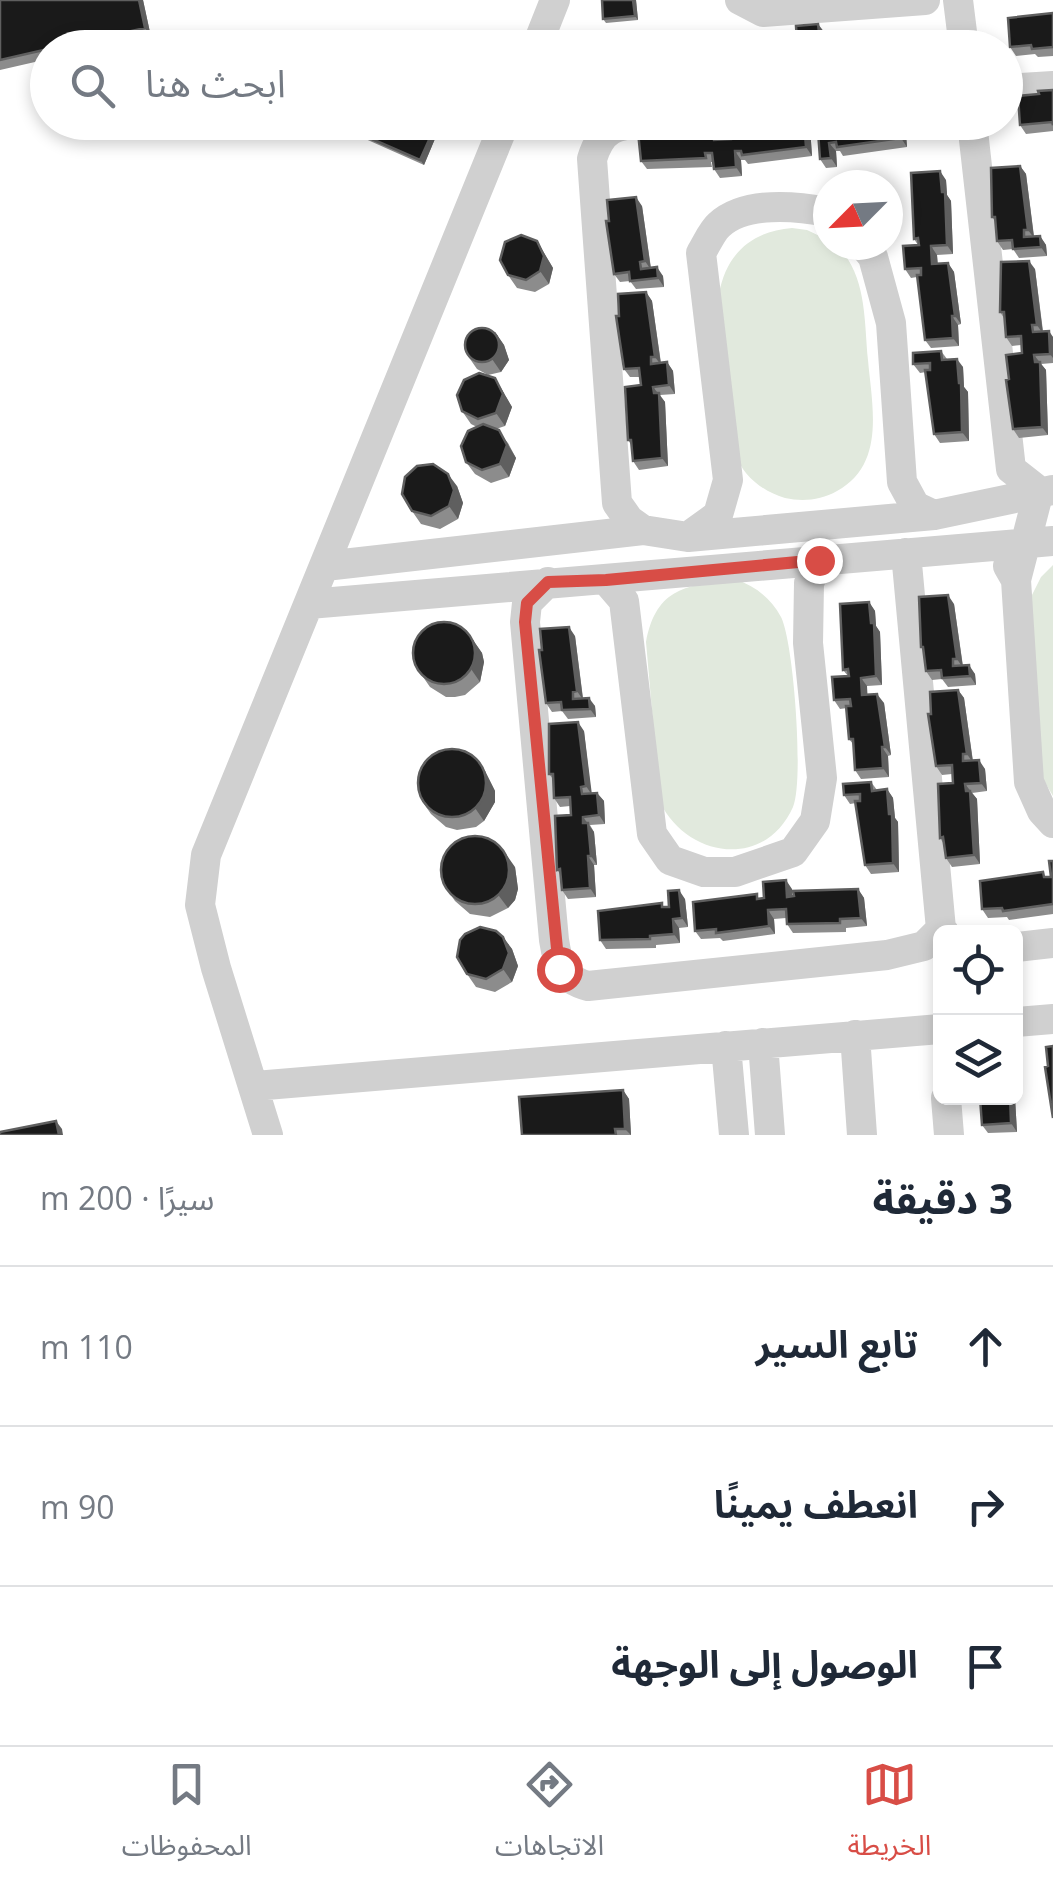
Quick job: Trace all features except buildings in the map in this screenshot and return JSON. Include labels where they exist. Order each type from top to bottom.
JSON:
[{"type":"street","points":[[543,30],[555,0]]},
{"type":"street","points":[[740,0],[763,12],[925,0]]},
{"type":"street","points":[[958,0],[962,30]]},
{"type":"street","points":[[1023,88],[1053,86]]},
{"type":"street","points":[[268,1135],[200,906],[206,855],[498,140]]},
{"type":"street","points":[[597,140],[592,158],[617,504],[643,530]]},
{"type":"street","points":[[974,140],[1012,469],[1046,490]]},
{"type":"street","points":[[688,536],[718,515],[728,480],[702,253],[719,225],[757,208],[813,210]]},
{"type":"street","points":[[874,260],[891,322],[902,482],[914,506],[934,515]]},
{"type":"street","points":[[325,566],[643,530],[688,536],[934,515],[1046,490]]},
{"type":"street","points":[[1016,580],[1040,542],[1046,490]]},
{"type":"street","points":[[308,604],[1040,542]]},
{"type":"street","points":[[982,546],[1003,558],[1016,580],[1029,782],[1042,811],[1053,823]]},
{"type":"street","points":[[906,553],[941,925]]},
{"type":"street","points":[[606,580],[624,601],[652,834],[670,860],[704,872],[735,872],[794,852],[815,821],[822,778],[808,623],[809,583],[819,560]]},
{"type":"street","points":[[548,582],[527,603],[525,622],[559,969],[574,982],[588,986],[887,955],[924,946],[933,938]]},
{"type":"street","points":[[1023,946],[1053,944]]},
{"type":"street","points":[[1023,1021],[1053,1019]]},
{"type":"street","points":[[254,1086],[933,1029]]},
{"type":"street","points":[[855,1035],[862,1135]]},
{"type":"street","points":[[763,1043],[770,1135]]},
{"type":"street","points":[[726,1046],[734,1135]]},
{"type":"street","points":[[947,1105],[949,1135]]},
{"type":"shaded area","points":[[792,228],[813,233],[813,260],[848,260],[859,284],[864,314],[873,415],[869,450],[853,480],[831,494],[805,500],[785,498],[755,482],[739,462],[732,437],[719,294],[728,267],[743,247],[778,230]]},
{"type":"shaded area","points":[[1053,565],[1053,796],[1040,774],[1029,601],[1041,577]]},
{"type":"shaded area","points":[[735,579],[772,604],[786,632],[798,770],[793,807],[780,827],[764,841],[746,848],[726,849],[688,835],[672,821],[660,802],[646,642],[651,624],[666,599],[689,587]]},
{"type":"route","points":[[559,969],[525,622],[527,603],[548,582],[819,560]]}]
